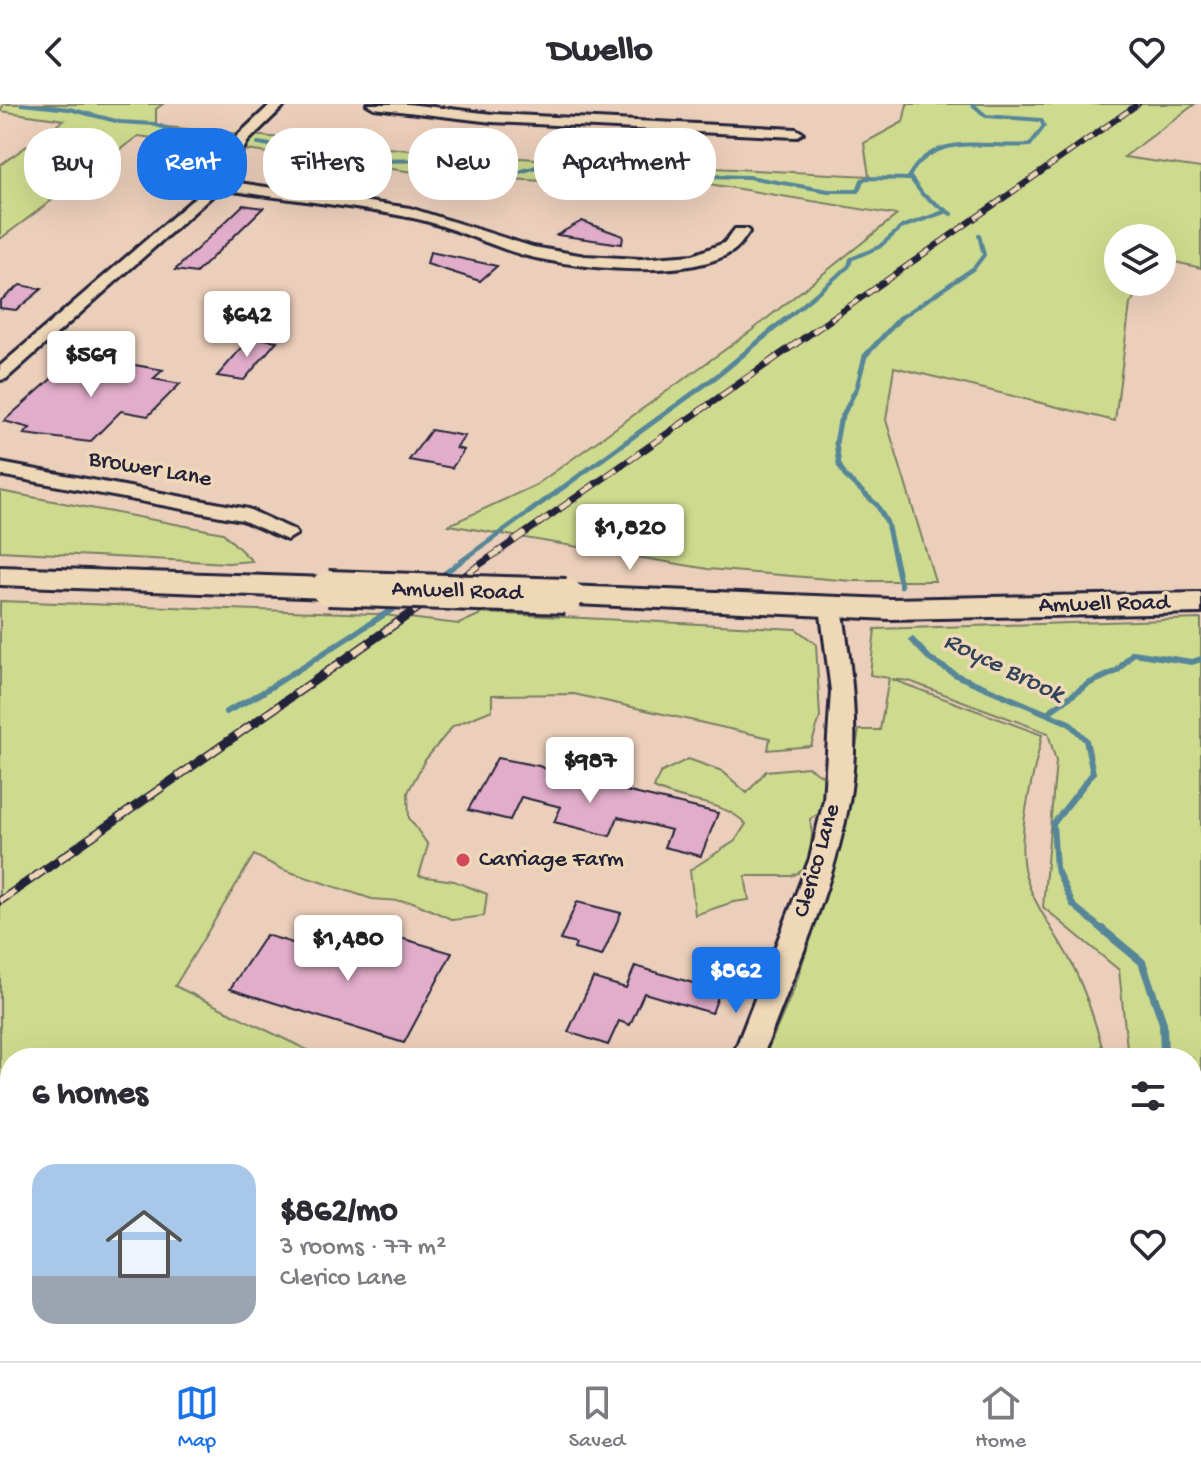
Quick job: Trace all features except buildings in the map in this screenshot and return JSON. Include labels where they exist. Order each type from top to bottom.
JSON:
[{"type":"main road","name":"Amwell Road","points":[[0,576],[831,607],[946,609],[1201,603]]},
{"type":"street","points":[[247,134],[279,104]]},
{"type":"street","points":[[374,104],[527,119],[679,120],[796,133]]},
{"type":"street","points":[[527,119],[534,104]]},
{"type":"street","points":[[247,189],[410,213],[446,221],[544,255],[603,263],[661,263],[711,255],[729,247],[741,232]]},
{"type":"street","points":[[0,375],[198,200]]},
{"type":"street","name":"Brower Lane","points":[[0,469],[248,515],[287,534]]},
{"type":"street","name":"Clerico Lane","points":[[751,1048],[823,858],[837,800],[843,691],[831,607]]},
{"type":"green space","points":[[4,104],[163,104],[156,109],[156,126],[177,128],[137,128],[137,137],[121,149],[121,128],[53,128],[64,120],[0,111]]},
{"type":"green space","points":[[907,104],[1195,104],[1124,157],[1201,168],[1201,268],[1176,262],[1176,224],[1104,224],[1104,296],[1135,296],[1130,304],[1115,421],[894,367],[886,420],[935,581],[852,581],[708,569],[449,525],[536,485],[751,331],[897,215],[716,185],[716,168],[869,176],[864,143],[903,122]]},
{"type":"green space","points":[[247,135],[263,136],[263,152],[247,150]]},
{"type":"green space","points":[[24,148],[24,200],[52,200],[0,239],[0,165]]},
{"type":"green space","points":[[392,148],[408,150],[408,171],[392,169]]},
{"type":"green space","points":[[518,158],[534,159],[534,180],[518,180]]},
{"type":"green space","points":[[0,491],[223,533],[252,561],[228,563],[0,551]]},
{"type":"green space","points":[[0,601],[375,614],[459,624],[483,613],[796,629],[816,644],[820,717],[811,746],[768,750],[770,738],[574,694],[492,695],[492,710],[453,726],[425,760],[408,792],[409,818],[428,845],[419,876],[454,881],[487,894],[484,916],[453,920],[413,902],[372,899],[284,870],[254,855],[175,986],[303,1048],[0,1048]]},
{"type":"green space","points":[[1201,619],[1201,1048],[1127,1048],[1119,970],[1043,907],[1056,761],[1048,733],[909,681],[891,679],[1042,735],[1023,827],[1023,864],[1036,902],[1078,977],[1102,1048],[768,1048],[795,986],[834,866],[859,730],[880,730],[889,678],[870,675],[875,629]]},
{"type":"green space","points":[[688,759],[722,771],[747,793],[766,771],[808,767],[828,779],[825,810],[810,819],[809,867],[792,876],[745,876],[749,900],[695,915],[690,870],[735,841],[746,824],[726,810],[654,788],[660,773]]},
{"type":"waterway","points":[[21,104],[69,109],[120,122],[154,124],[166,128]]},
{"type":"waterway","name":"Royce Brook","points":[[947,211],[923,195],[909,176],[920,162],[933,152],[947,147],[1030,145],[1044,126],[1041,120],[986,116],[972,104]]},
{"type":"waterway","points":[[258,143],[372,161],[444,160],[519,172],[540,166],[590,166],[625,174],[749,177],[828,191],[858,191],[862,180],[867,178],[911,179]]},
{"type":"waterway","points":[[786,319],[849,266],[851,259],[879,247],[902,227],[947,211]]},
{"type":"waterway","name":"Royce Brook","points":[[947,211],[951,214]]},
{"type":"waterway","name":"Royce Brook","points":[[899,319],[974,268],[984,255],[979,235]]},
{"type":"waterway","points":[[438,578],[721,373],[788,317]]},
{"type":"waterway","name":"Royce Brook","points":[[899,319],[865,356],[857,387],[840,421],[836,443],[839,465],[845,476],[877,505],[887,523],[901,586]]},
{"type":"waterway","points":[[226,712],[260,694],[399,605]]},
{"type":"waterway","name":"Royce Brook","points":[[912,640],[931,660],[958,676],[1069,723],[1086,740],[1093,773],[1053,824],[1056,868],[1073,905],[1104,931]]},
{"type":"waterway","points":[[1050,711],[1088,684],[1117,671],[1133,653],[1192,662],[1201,659]]},
{"type":"waterway","name":"Royce Brook","points":[[1102,929],[1142,962],[1163,1023],[1164,1048]]},
{"type":"railway","points":[[831,319],[1138,104]]},
{"type":"railway","points":[[445,589],[834,317]]},
{"type":"railway","points":[[0,901],[448,587]]},
{"type":"place","name":"Carriage Farm","points":[[463,860]]}]
